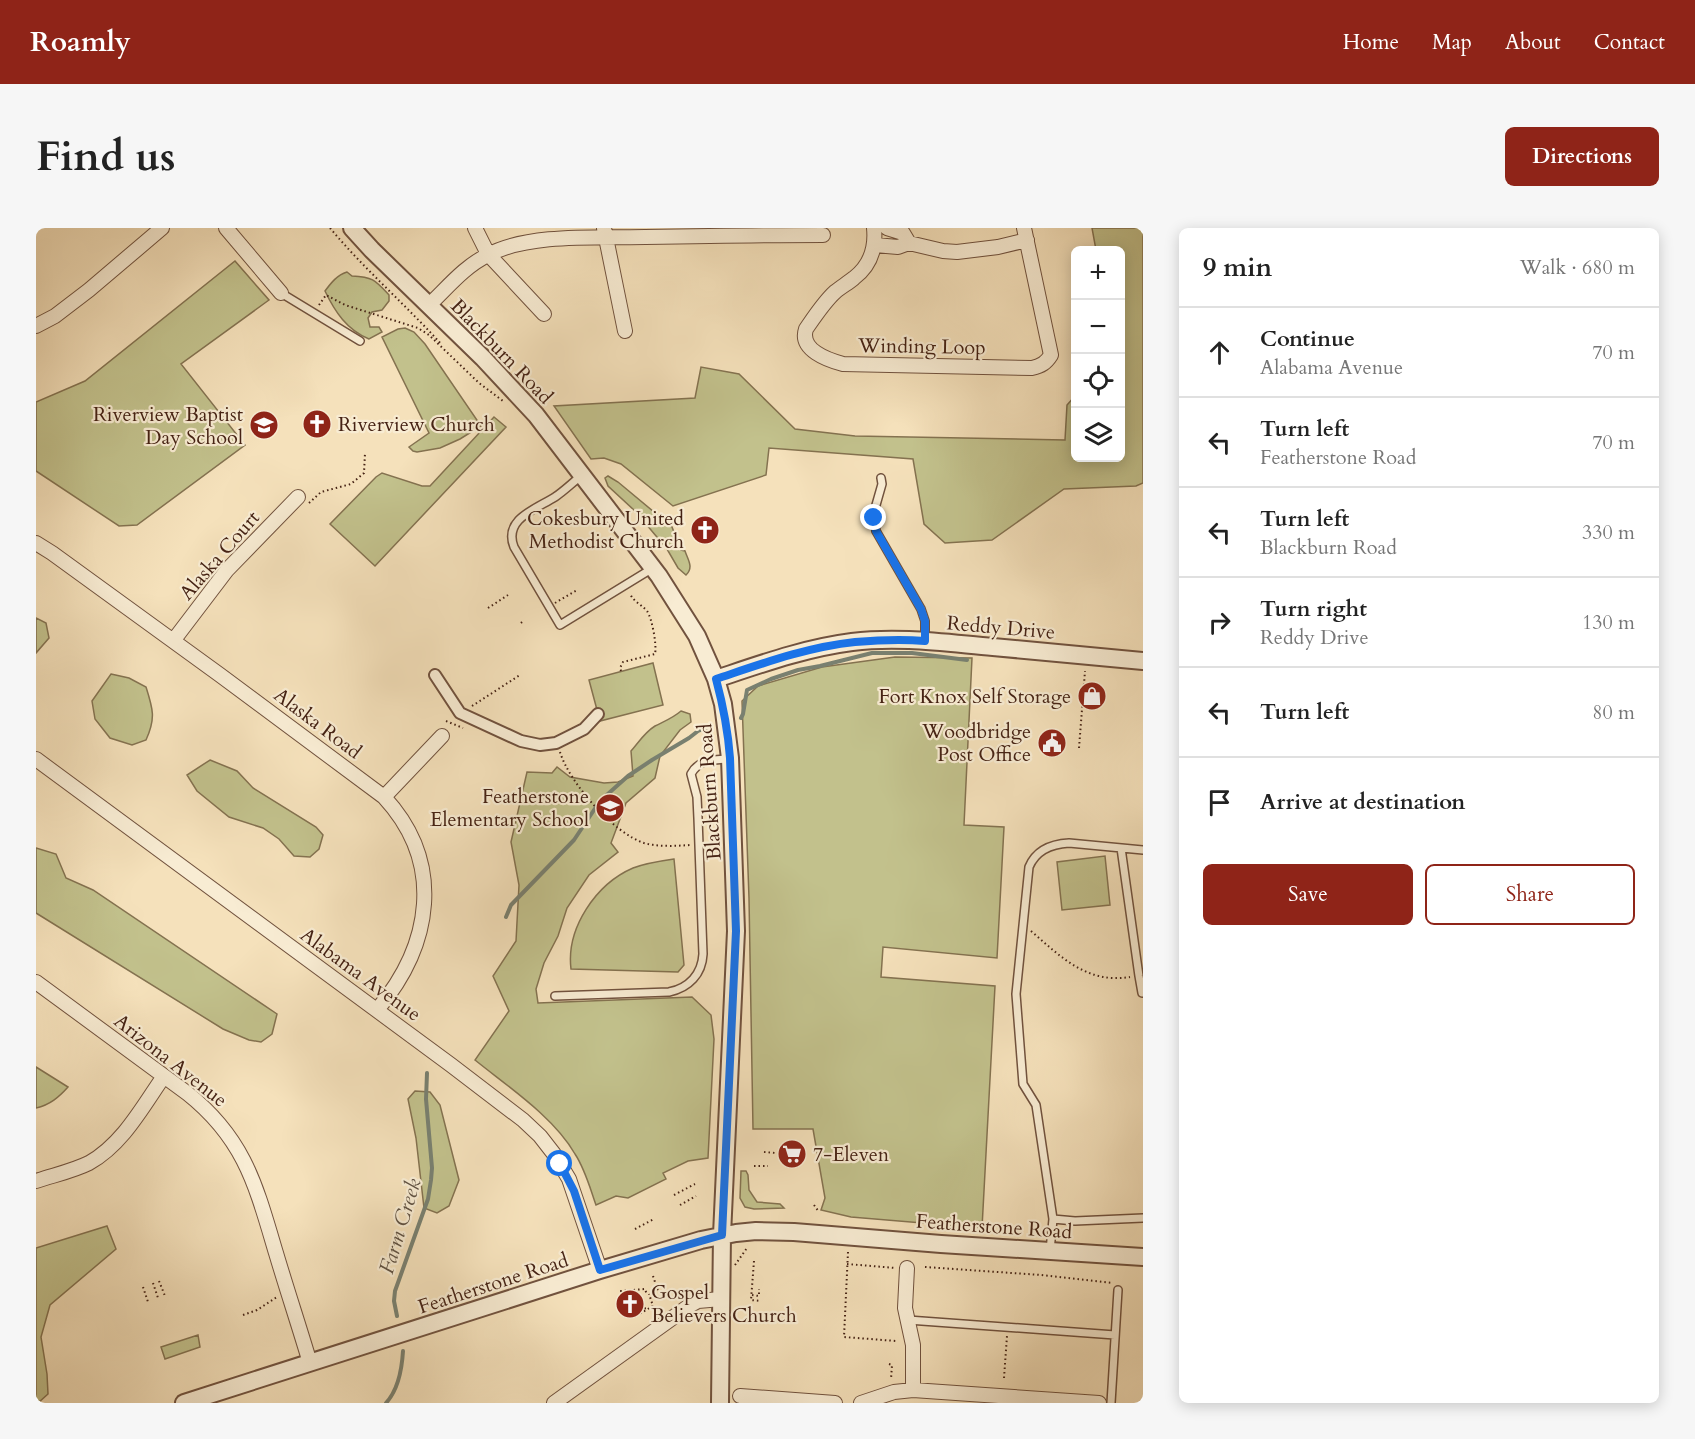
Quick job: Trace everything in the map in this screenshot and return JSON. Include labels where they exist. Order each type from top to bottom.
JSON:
[{"type":"street","points":[[36,326],[55,316],[89,290],[162,228]]},
{"type":"street","points":[[226,228],[281,293]]},
{"type":"street","name":"Blackburn Road","points":[[352,228],[483,358],[536,415],[654,568],[697,636],[716,679],[726,722],[730,758],[736,931],[722,1235],[720,1403]]},
{"type":"street","points":[[475,228],[488,254],[544,315]]},
{"type":"street","name":"Winding Loop","points":[[874,228],[875,245],[867,265],[862,272],[827,300],[804,334],[809,345],[821,357],[843,364],[1032,368],[1041,366],[1048,361],[1051,355],[1025,234]]},
{"type":"street","points":[[887,228],[903,233],[909,243]]},
{"type":"street","points":[[429,305],[469,266],[488,254],[522,243],[605,233],[823,235]]},
{"type":"street","points":[[605,233],[625,331]]},
{"type":"street","points":[[875,245],[898,247],[909,243],[957,252],[998,247],[1025,234]]},
{"type":"street","name":"Alaska Court","points":[[172,640],[227,570],[301,503]]},
{"type":"street","name":"Alaska Road","points":[[36,543],[172,640],[384,797],[396,810],[415,843],[421,862],[425,900],[410,960],[377,1010]]},
{"type":"street","name":"Reddy Drive","points":[[716,679],[778,659],[838,645],[880,640],[925,641],[1143,661]]},
{"type":"street","points":[[435,675],[459,713],[521,741],[540,745],[558,742],[584,729],[598,714]]},
{"type":"street","points":[[384,797],[441,730]]},
{"type":"street","name":"Alabama Avenue","points":[[36,759],[523,1120],[540,1136],[569,1179],[600,1270]]},
{"type":"street","name":"Arizona Avenue","points":[[36,982],[205,1107],[222,1125],[246,1165],[258,1193],[310,1363]]},
{"type":"street","points":[[36,1181],[79,1167],[104,1153],[122,1136],[164,1076]]},
{"type":"street","name":"Featherstone Road","points":[[184,1403],[600,1270],[722,1235],[756,1231],[788,1231],[1143,1257]]},
{"type":"street","points":[[908,1268],[905,1308],[913,1345],[913,1390]]},
{"type":"street","points":[[554,1403],[689,1306],[698,1301],[722,1299]]},
{"type":"street","points":[[861,1403],[897,1391],[913,1390],[1100,1403]]},
{"type":"street","points":[[740,1396],[835,1403]]},
{"type":"lane","points":[[281,293],[360,341]]},
{"type":"lane","points":[[582,475],[556,496],[521,517],[511,532],[514,547],[560,625],[654,568]]},
{"type":"lane","points":[[881,478],[882,484],[874,512],[876,531],[920,605],[925,621],[925,641]]},
{"type":"lane","points":[[555,996],[669,992],[691,981],[698,972],[702,959],[698,806],[691,774],[704,761],[730,758]]},
{"type":"lane","points":[[1050,1251],[1053,1219],[1036,1105],[1023,1084],[1016,994],[1029,867],[1034,857],[1053,844],[1069,843],[1143,849]]},
{"type":"lane","points":[[1121,848],[1143,993]]},
{"type":"lane","points":[[1053,1219],[1075,1221],[1143,1218]]},
{"type":"lane","points":[[1111,1403],[1116,1287]]},
{"type":"lane","points":[[908,1320],[1115,1335]]},
{"type":"path","points":[[330,228],[415,315],[454,359]]},
{"type":"path","points":[[314,313],[326,295],[345,305],[418,328],[429,335],[479,383],[504,401]]},
{"type":"path","points":[[301,503],[321,492],[341,488],[355,482],[364,473],[365,453]]},
{"type":"path","points":[[549,607],[576,590]]},
{"type":"path","points":[[621,671],[622,662],[655,654],[657,646],[648,612],[634,601],[630,594]]},
{"type":"path","points":[[488,608],[508,595]]},
{"type":"path","points":[[1079,748],[1085,671]]},
{"type":"path","points":[[441,730],[459,713],[520,675]]},
{"type":"path","points":[[558,742],[567,769],[593,804],[620,831],[643,843],[668,846],[699,844]]},
{"type":"path","points":[[1024,925],[1069,963],[1086,972],[1107,978],[1139,976]]},
{"type":"path","points":[[764,1152],[776,1153]]},
{"type":"path","points":[[754,1166],[768,1167]]},
{"type":"path","points":[[674,1195],[694,1184]]},
{"type":"path","points":[[680,1205],[696,1196]]},
{"type":"path","points":[[814,1205],[819,1212]]},
{"type":"path","points":[[635,1229],[654,1219]]},
{"type":"path","points":[[848,1252],[844,1337],[896,1341]]},
{"type":"path","points":[[754,1261],[751,1300],[761,1301]]},
{"type":"path","points":[[847,1264],[908,1268]]},
{"type":"path","points":[[925,1267],[1038,1275],[1116,1287]]},
{"type":"path","points":[[653,1276],[658,1291]]},
{"type":"path","points":[[159,1281],[165,1296]]},
{"type":"path","points":[[153,1283],[158,1298]]},
{"type":"path","points":[[143,1287],[148,1302]]},
{"type":"path","points":[[623,1296],[621,1291],[624,1290],[645,1289],[653,1306],[627,1317]]},
{"type":"path","points":[[752,1296],[759,1296],[759,1289]]},
{"type":"path","points":[[243,1314],[257,1310],[277,1297]]},
{"type":"path","points":[[641,1308],[648,1308]]},
{"type":"path","points":[[1004,1378],[1007,1327]]},
{"type":"path","points":[[891,1379],[892,1365]]},
{"type":"shaded area","points":[[1092,228],[1143,228],[1143,483],[1136,486],[1064,489],[992,540],[945,543],[924,524],[913,459],[769,448],[766,475],[673,506],[621,464],[604,458],[591,459],[554,406],[695,398],[701,367],[739,374],[795,429],[855,436],[1065,440],[1067,405],[1071,400],[1071,462],[1125,462],[1125,246],[1095,246]]},
{"type":"shaded area","points":[[235,261],[269,300],[181,364],[245,445],[137,525],[119,526],[36,471],[36,402],[85,381]]},
{"type":"shaded area","points":[[347,272],[352,276],[373,280],[389,295],[389,301],[382,310],[372,312],[368,318],[370,327],[379,327],[382,332],[369,339],[354,331],[342,320],[325,291],[337,277]]},
{"type":"shaded area","points":[[405,328],[414,332],[425,344],[481,426],[440,448],[417,452],[409,447],[429,433],[382,337]]},
{"type":"shaded area","points":[[494,417],[506,427],[375,566],[330,524],[382,473],[422,486],[430,486]]},
{"type":"shaded area","points":[[608,476],[672,527],[681,550],[685,551],[690,563],[690,569],[686,575],[678,568],[667,549],[635,511],[608,486],[605,478]]},
{"type":"shaded area","points":[[36,618],[46,623],[49,638],[36,653]]},
{"type":"shaded area","points":[[895,657],[972,658],[964,825],[1004,827],[997,958],[883,947],[881,977],[995,986],[982,1228],[851,1217],[821,1210],[825,1198],[813,1129],[753,1129],[749,898],[742,701],[758,686],[822,667]]},
{"type":"shaded area","points":[[653,663],[663,705],[600,721],[589,680]]},
{"type":"shaded area","points":[[111,674],[129,678],[146,687],[152,714],[146,740],[132,745],[110,738],[95,719],[92,701]]},
{"type":"shaded area","points":[[681,711],[690,714],[691,722],[680,730],[660,756],[655,778],[626,803],[611,843],[618,852],[589,875],[567,908],[558,936],[544,963],[536,989],[538,1003],[692,997],[711,1015],[714,1039],[708,1158],[688,1161],[663,1173],[666,1179],[628,1198],[616,1196],[596,1205],[582,1166],[566,1140],[543,1115],[475,1060],[509,1011],[493,976],[516,941],[519,885],[511,842],[527,772],[552,773],[557,767],[570,777],[604,783],[618,782],[633,776],[631,751],[642,738],[651,728]]},
{"type":"shaded area","points":[[210,760],[237,771],[253,788],[316,827],[323,835],[319,849],[310,857],[294,856],[279,839],[263,828],[229,817],[197,791],[187,775]]},
{"type":"shaded area","points":[[36,848],[56,854],[66,878],[93,890],[277,1014],[272,1034],[261,1042],[249,1040],[223,1029],[36,913]]},
{"type":"shaded area","points":[[1105,856],[1110,905],[1062,910],[1057,862]]},
{"type":"shaded area","points":[[674,859],[684,965],[678,972],[571,969],[573,938],[586,909],[596,896],[620,875],[633,868]]},
{"type":"shaded area","points":[[36,1067],[68,1087],[54,1100],[36,1108]]},
{"type":"shaded area","points":[[415,1091],[430,1092],[440,1105],[459,1180],[449,1206],[437,1213],[424,1208],[416,1138],[408,1099]]},
{"type":"shaded area","points":[[741,1171],[746,1171],[749,1190],[757,1202],[780,1204],[784,1208],[745,1207],[740,1198]]},
{"type":"shaded area","points":[[107,1226],[116,1249],[50,1305],[41,1337],[48,1394],[36,1403],[36,1248]]},
{"type":"shaded area","points":[[198,1335],[200,1347],[165,1359],[161,1347]]},
{"type":"waterway","name":"Farm Creek","points":[[741,718],[747,690],[798,670],[872,653],[912,653],[967,660]]},
{"type":"waterway","name":"Farm Creek","points":[[506,917],[511,905],[574,840],[600,801],[628,776],[698,731],[711,726]]},
{"type":"waterway","name":"Farm Creek","points":[[397,1316],[395,1291],[428,1199],[431,1180],[426,1099],[427,1073]]},
{"type":"waterway","name":"Farm Creek","points":[[386,1403],[399,1379],[403,1351]]},
{"type":"place","name":"Riverview Church","points":[[317,424]]},
{"type":"place","name":"Riverview Baptist Day School","points":[[264,425]]},
{"type":"place","name":"Cokesbury United Methodist Church","points":[[705,530]]},
{"type":"place","name":"Fort Knox Self Storage","points":[[1092,696]]},
{"type":"place","name":"Woodbridge Post Office","points":[[1052,743]]},
{"type":"place","name":"Featherstone Elementary School","points":[[610,808]]},
{"type":"place","name":"7-Eleven","points":[[792,1154]]},
{"type":"place","name":"Gospel Believers Church","points":[[630,1304]]},
{"type":"route","points":[[560,1164],[574,1191],[600,1270],[722,1235],[736,931],[728,731],[716,679],[821,648],[880,640],[925,641],[925,621],[920,605],[880,540],[874,518]]}]
